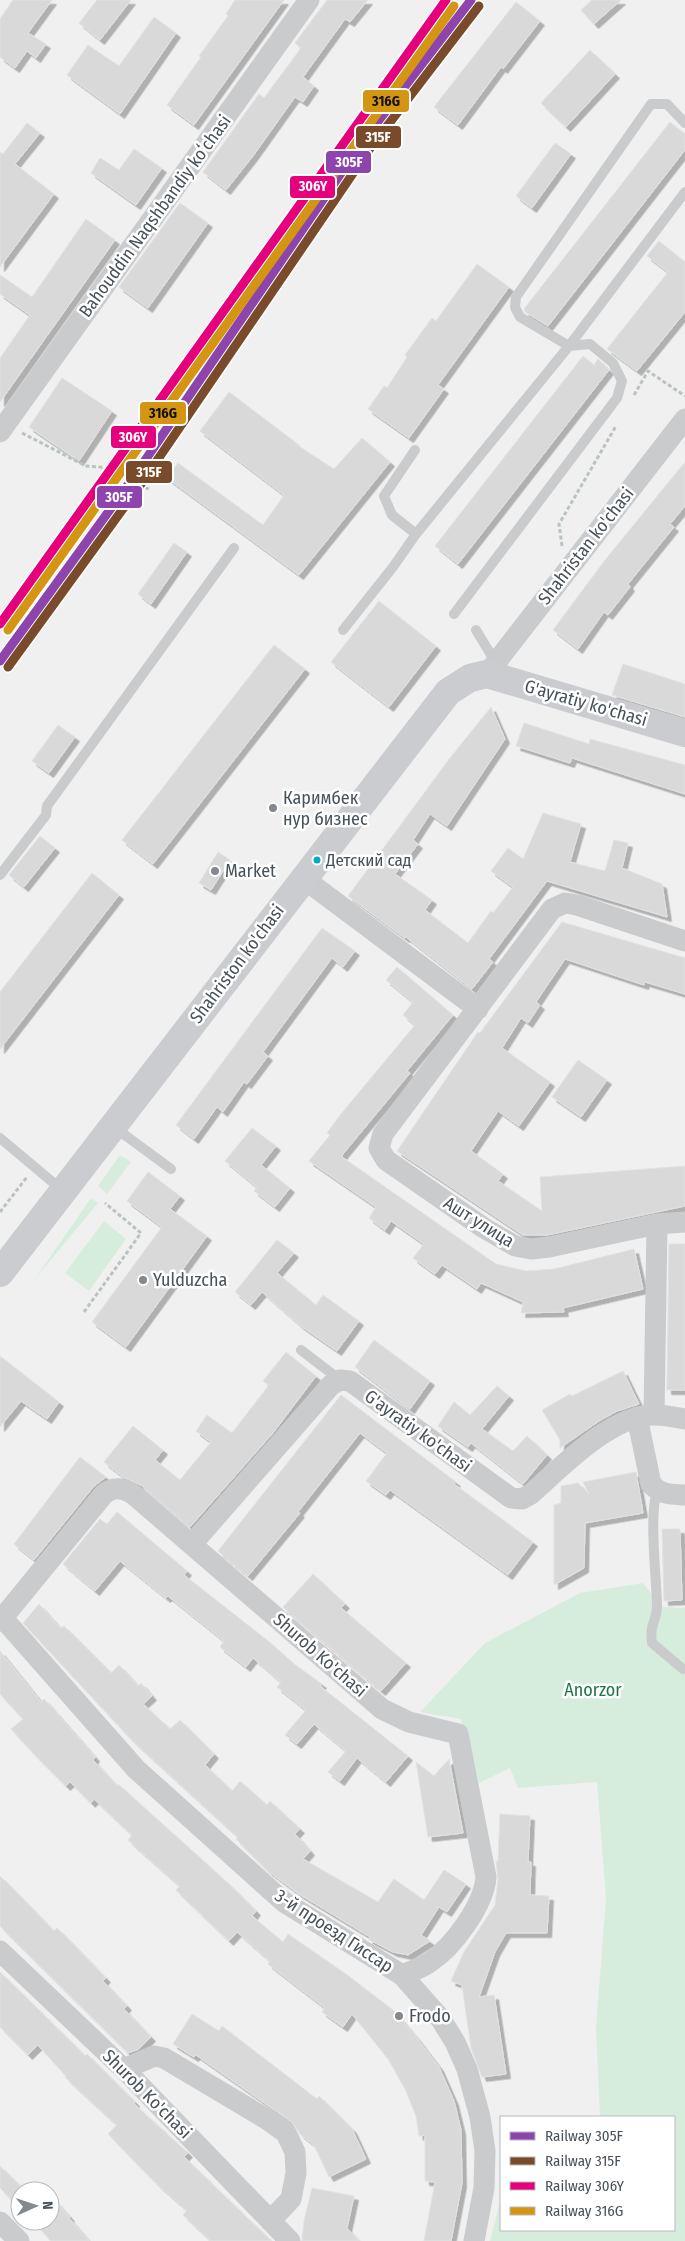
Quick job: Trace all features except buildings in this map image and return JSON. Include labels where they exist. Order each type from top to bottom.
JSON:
[{"type":"main road","name":"G'ayratiy ko'chasi","points":[[492,668],[685,733]]},
{"type":"main road","name":"Shahriston ko'chasi","points":[[0,1273],[442,697],[470,678],[492,668]]},
{"type":"street","name":"Bahouddin Naqshbandiy koʻchasi","points":[[2,426],[309,0]]},
{"type":"street","name":"Shahristan ko'chasi","points":[[492,668],[685,419]]},
{"type":"street","points":[[303,878],[478,1009],[552,909],[565,903],[577,905],[685,942]]},
{"type":"street","name":"Ашт улица","points":[[478,1009],[382,1134],[379,1148],[386,1160],[484,1228],[514,1246],[531,1249],[549,1247],[657,1224],[685,1222]]},
{"type":"street","points":[[657,1224],[646,1416],[647,1475],[651,1484],[658,1491],[685,1495]]},
{"type":"street","points":[[192,1544],[331,1384],[340,1380]]},
{"type":"street","name":"G'ayratiy ko'chasi","points":[[340,1380],[350,1381],[511,1498],[522,1499],[531,1494],[588,1444],[646,1416]]},
{"type":"street","points":[[646,1416],[685,1419]]},
{"type":"street","name":"Shurob Ko'chasi","points":[[1,1618],[109,1490],[124,1489],[133,1494],[192,1544],[382,1708],[409,1722],[458,1734],[486,1877],[485,1887],[474,1912],[454,1939],[430,1962],[402,1975]]},
{"type":"street","name":"3-й проезд Гиссар","points":[[1,1618],[136,1769],[284,1902],[402,1975],[440,2018],[455,2042],[466,2069],[478,2109],[485,2152],[484,2188],[474,2241]]},
{"type":"street","name":"Shurob Ko'chasi","points":[[0,1951],[124,2069],[290,2241]]},
{"type":"street","points":[[124,2069],[154,2056],[164,2058],[268,2120],[286,2133],[295,2152],[296,2173],[291,2199],[270,2221]]},
{"type":"street","points":[[0,2222],[19,2241]]},
{"type":"lane","points":[[454,614],[617,398],[622,381],[613,363],[590,344],[569,346],[520,317],[516,307],[516,297],[651,104],[666,104],[685,123]]},
{"type":"lane","points":[[342,630],[416,534],[569,346],[685,192]]},
{"type":"lane","points":[[415,450],[384,496],[392,515],[416,534]]},
{"type":"lane","points":[[0,875],[46,815],[47,806],[234,548]]},
{"type":"lane","points":[[476,630],[492,668]]},
{"type":"lane","points":[[113,1126],[171,1169]]},
{"type":"lane","points":[[0,1138],[64,1191]]},
{"type":"lane","points":[[300,1350],[340,1380]]},
{"type":"lane","points":[[658,1491],[655,1496],[654,1520],[657,1609],[650,1629],[652,1643],[683,1669]]},
{"type":"path","points":[[633,397],[648,371],[685,396]]},
{"type":"path","points":[[566,572],[559,524],[618,422]]},
{"type":"path","points":[[2,426],[86,466],[112,468],[150,490]]},
{"type":"path","points":[[0,1212],[34,1168]]},
{"type":"path","points":[[84,1312],[140,1233],[105,1204]]},
{"type":"green space","points":[[120,1155],[131,1162],[107,1194],[98,1186]]},
{"type":"green space","points":[[91,1198],[98,1203],[35,1279]]},
{"type":"green space","points":[[104,1221],[126,1239],[89,1291],[65,1273]]},
{"type":"green space","name":"Anorzor","points":[[643,1583],[661,1607],[685,1608],[685,2241],[490,2241],[500,2202],[500,2231],[675,2231],[675,2116],[600,2116],[596,2027],[606,1899],[597,1782],[518,1788],[510,1768],[479,1783],[461,1719],[420,1712],[485,1643],[580,1593]]},
{"type":"rail line","name":"306Y","points":[[0,624],[446,0]]},
{"type":"rail line","name":"305F","points":[[0,661],[133,478],[363,141],[471,0]]},
{"type":"rail line","name":"316G","points":[[8,630],[454,6]]},
{"type":"rail line","name":"315F","points":[[8,667],[141,484],[371,147],[479,6]]},
{"type":"place","name":"Каримбек нур бизнес","points":[[273,808]]},
{"type":"place","name":"Детский сад","points":[[317,860]]},
{"type":"place","name":"Market","points":[[215,871]]},
{"type":"place","name":"Yulduzcha","points":[[143,1280]]},
{"type":"place","name":"Frodo","points":[[399,2016]]}]
